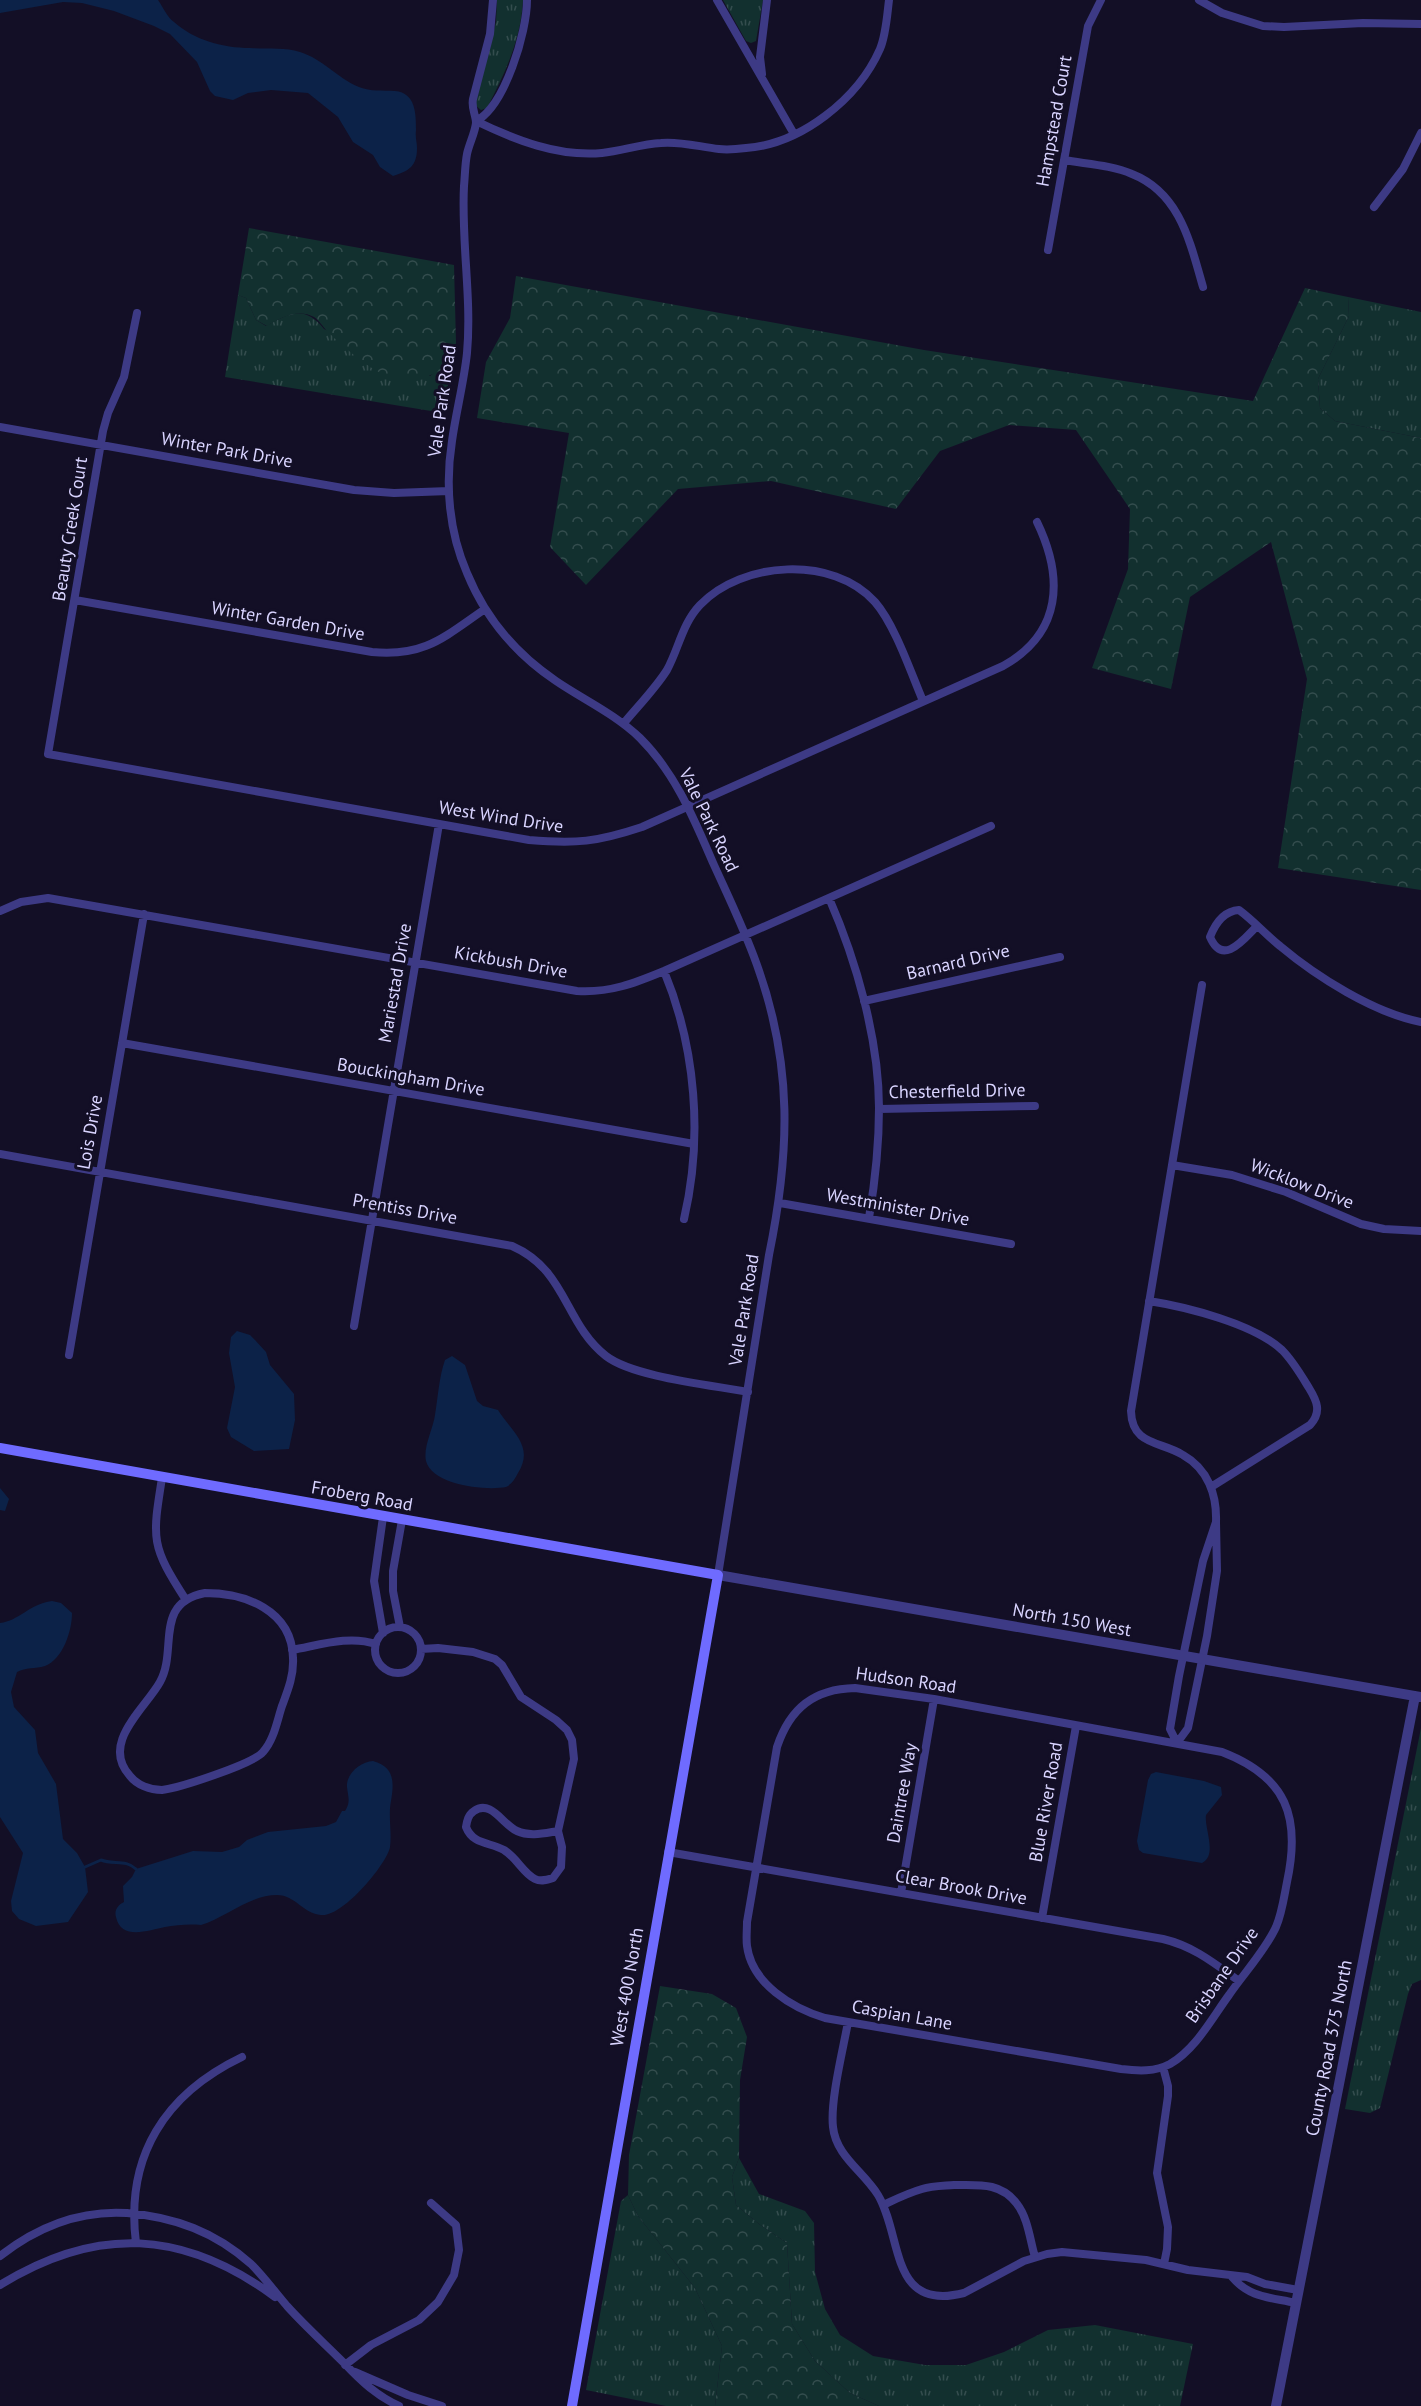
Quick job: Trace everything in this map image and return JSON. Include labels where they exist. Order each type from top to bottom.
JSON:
[{"type":"main road","name":"Froberg Road","points":[[0,1448],[718,1575]]},
{"type":"main road","name":"West 400 North","points":[[572,2406],[718,1575]]},
{"type":"street","name":"Vale Park Road","points":[[493,0],[490,34],[471,108],[476,121],[467,155],[464,184],[467,353],[451,444],[449,491],[453,526],[460,557],[485,609],[508,639],[540,670],[624,723],[658,758],[688,806],[745,934],[770,1004],[782,1068],[786,1133],[780,1203],[769,1255],[718,1575]]},
{"type":"street","name":"Vale Park Road","points":[[476,121],[488,112],[516,56],[525,25],[527,0]]},
{"type":"street","points":[[717,0],[794,134]]},
{"type":"street","points":[[762,78],[760,57],[767,0]]},
{"type":"street","points":[[476,121],[521,142],[567,152],[603,153],[663,142],[722,149],[750,148],[768,144],[794,134],[831,111],[848,96],[861,80],[881,47],[889,0]]},
{"type":"street","name":"Hampstead Court","points":[[1048,250],[1088,26],[1101,0]]},
{"type":"street","points":[[1199,0],[1221,13],[1263,26],[1421,24]]},
{"type":"street","points":[[1374,207],[1403,169],[1421,133]]},
{"type":"street","points":[[1064,160],[1132,174],[1159,190],[1181,219],[1203,287]]},
{"type":"street","name":"Beauty Creek Court","points":[[48,754],[100,444],[108,413],[124,377],[137,313]]},
{"type":"street","name":"Winter Park Drive","points":[[0,427],[354,490],[394,493],[449,491]]},
{"type":"street","name":"West Wind Drive","points":[[48,754],[529,840],[570,844],[606,839],[642,827],[1003,666],[1025,651],[1036,639],[1047,618],[1055,586],[1050,555],[1037,522]]},
{"type":"street","points":[[624,723],[665,672],[686,624],[701,605],[720,589],[734,582],[783,570],[819,573],[837,578],[860,590],[874,602],[890,627],[923,701]]},
{"type":"street","name":"Winter Garden Drive","points":[[75,600],[393,654],[424,647],[485,609]]},
{"type":"street","name":"Mariestad Drive","points":[[354,1326],[439,824]]},
{"type":"street","name":"Kickbush Drive","points":[[0,911],[21,902],[48,898],[598,992],[623,987],[664,970],[990,826]]},
{"type":"street","points":[[829,898],[845,937],[864,1000],[875,1066],[879,1109],[869,1218]]},
{"type":"street","points":[[1257,926],[1240,944],[1229,951],[1221,951],[1213,945],[1210,937],[1213,928],[1226,914],[1232,910],[1239,910],[1296,959],[1332,983],[1383,1009],[1421,1023]]},
{"type":"street","name":"Lois Drive","points":[[69,1355],[144,914]]},
{"type":"street","name":"Barnard Drive","points":[[864,1000],[1060,957]]},
{"type":"street","points":[[664,970],[674,997],[690,1064],[694,1105],[694,1144],[684,1219]]},
{"type":"street","points":[[1202,985],[1131,1404],[1133,1422],[1137,1431],[1148,1441],[1170,1448],[1189,1459],[1201,1470],[1211,1487],[1215,1502],[1216,1522],[1217,1570],[1188,1728],[1177,1743],[1170,1729],[1183,1655],[1203,1561],[1216,1522]]},
{"type":"street","name":"Bouckingham Drive","points":[[122,1043],[694,1144]]},
{"type":"street","name":"Chesterfield Drive","points":[[879,1109],[1035,1106]]},
{"type":"street","name":"Prentiss Drive","points":[[0,1154],[512,1245],[531,1256],[548,1272],[587,1336],[608,1358],[638,1371],[748,1392]]},
{"type":"street","name":"Wicklow Drive","points":[[1172,1165],[1232,1175],[1286,1192],[1361,1224],[1384,1229],[1421,1230]]},
{"type":"street","name":"Westminister Drive","points":[[780,1203],[1011,1244]]},
{"type":"street","points":[[1149,1301],[1206,1314],[1270,1341],[1291,1360],[1316,1399],[1318,1410],[1315,1420],[1310,1425],[1211,1487]]},
{"type":"street","points":[[162,1478],[154,1525],[156,1544],[164,1566],[186,1600]]},
{"type":"street","points":[[383,1517],[374,1581],[383,1633]]},
{"type":"street","points":[[400,1628],[393,1591],[393,1570],[402,1520]]},
{"type":"street","name":"North 150 West","points":[[718,1575],[1418,1696]]},
{"type":"street","points":[[211,1593],[243,1598],[261,1605],[282,1623],[292,1650],[292,1670],[273,1734],[259,1756],[246,1763],[172,1787],[153,1789],[142,1785],[125,1771],[121,1760],[123,1736],[164,1675],[171,1620],[178,1606],[186,1600],[198,1594],[211,1593]]},
{"type":"street","points":[[391,1628],[400,1628],[412,1632],[419,1641],[421,1649],[420,1657],[414,1666],[407,1672],[396,1673],[389,1671],[379,1662],[376,1644],[383,1633],[391,1628]]},
{"type":"street","points":[[292,1650],[344,1640],[361,1640],[376,1644]]},
{"type":"street","points":[[421,1649],[438,1648],[473,1652],[495,1659],[521,1697],[556,1720],[567,1730],[572,1740],[574,1759],[558,1831],[562,1847],[561,1867],[553,1878],[540,1881],[533,1878],[514,1857],[502,1849],[476,1840],[469,1835],[466,1827],[470,1813],[484,1808],[491,1810],[514,1831],[533,1835],[558,1831]]},
{"type":"street","name":"Hudson Road","points":[[756,1867],[777,1747],[783,1729],[805,1704],[820,1694],[836,1689],[855,1689],[934,1699],[1177,1743]]},
{"type":"street","name":"County Road 375 North","points":[[1276,2406],[1418,1696]]},
{"type":"street","name":"Daintree Way","points":[[901,1893],[934,1699]]},
{"type":"street","name":"Blue River Road","points":[[1042,1918],[1076,1726]]},
{"type":"street","name":"Brisbane Drive","points":[[1163,2067],[1179,2058],[1192,2045],[1269,1939],[1281,1911],[1293,1847],[1293,1830],[1280,1794],[1257,1768],[1222,1752],[1177,1743]]},
{"type":"street","name":"Clear Brook Drive","points":[[668,1852],[1179,1943],[1205,1956],[1239,1981]]},
{"type":"street","name":"Caspian Lane","points":[[756,1867],[747,1922],[747,1948],[752,1964],[763,1979],[789,2002],[806,2012],[848,2022],[1121,2069],[1143,2071],[1163,2067]]},
{"type":"street","points":[[848,2022],[834,2107],[834,2136],[841,2150],[869,2183],[883,2205],[903,2272],[918,2289],[930,2295],[964,2293],[1011,2266],[1035,2257],[1075,2253],[1130,2258],[1232,2277],[1246,2277],[1265,2284],[1298,2290]]},
{"type":"street","points":[[136,2243],[133,2214],[138,2175],[145,2155],[166,2115],[198,2082],[242,2057]]},
{"type":"street","points":[[1163,2067],[1168,2096],[1156,2173],[1168,2227],[1164,2264]]},
{"type":"street","points":[[883,2205],[915,2191],[934,2186],[982,2184],[993,2186],[1003,2191],[1018,2205],[1023,2214],[1035,2257]]},
{"type":"street","points":[[345,2364],[371,2345],[419,2320],[438,2302],[454,2275],[459,2250],[456,2225],[431,2203]]},
{"type":"street","points":[[0,2256],[28,2236],[68,2219],[104,2213],[133,2214],[182,2222],[207,2232],[252,2265],[288,2307],[369,2388],[399,2406]]},
{"type":"street","points":[[0,2284],[36,2264],[80,2248],[136,2243],[189,2251],[213,2259],[244,2276],[288,2307]]},
{"type":"street","points":[[1232,2277],[1242,2289],[1251,2293],[1296,2302]]},
{"type":"street","points":[[345,2364],[380,2384],[442,2406]]},
{"type":"green space","points":[[497,0],[523,0],[522,15],[506,69],[487,108],[481,110],[475,105],[496,22]]},
{"type":"green space","points":[[723,0],[763,0],[756,41],[751,43],[746,41]]},
{"type":"green space","points":[[249,228],[454,265],[456,343],[451,369],[439,371],[416,381],[403,381],[382,374],[352,354],[316,318],[308,314],[289,315],[267,326],[256,320],[246,298],[238,295]]},
{"type":"green space","points":[[516,276],[924,350],[1253,401],[1305,288],[1348,297],[1349,316],[1318,379],[1320,408],[1335,421],[1421,438],[1421,890],[1278,868],[1307,679],[1271,542],[1190,597],[1171,689],[1092,668],[1128,569],[1130,509],[1076,430],[1009,425],[940,451],[896,509],[771,481],[678,489],[586,585],[550,547],[569,433],[477,418],[486,362],[510,318]]},
{"type":"green space","points":[[238,295],[246,298],[256,320],[266,326],[290,315],[304,314],[317,321],[324,329],[430,376],[439,369],[451,369],[443,413],[225,377]]},
{"type":"green space","points":[[1348,297],[1421,312],[1421,438],[1335,421],[1320,408],[1318,379],[1349,316]]},
{"type":"green space","points":[[1421,1728],[1421,1980],[1412,1984],[1408,1994],[1380,2108],[1370,2113],[1345,2109]]},
{"type":"green space","points":[[660,1986],[712,1994],[736,2008],[747,2037],[740,2080],[739,2158],[732,2177],[736,2205],[787,2243],[792,2324],[815,2361],[850,2393],[879,2406],[715,2406],[722,2346],[695,2288],[638,2216],[628,2195],[629,2155]]},
{"type":"green space","points":[[739,2158],[759,2194],[805,2211],[814,2223],[815,2272],[825,2309],[840,2335],[873,2356],[925,2365],[966,2365],[1004,2352],[1048,2330],[1095,2325],[1193,2344],[1180,2406],[879,2406],[850,2393],[815,2361],[792,2324],[787,2243],[736,2205],[732,2177]]},
{"type":"green space","points":[[628,2195],[638,2216],[695,2288],[722,2346],[715,2406],[666,2406],[586,2390],[621,2201]]},
{"type":"water","points":[[0,0],[158,0],[174,22],[191,34],[209,42],[240,48],[288,49],[308,55],[363,89],[395,91],[407,96],[415,111],[416,159],[408,170],[393,176],[380,167],[373,155],[353,142],[338,117],[308,93],[271,90],[248,93],[233,100],[215,96],[210,91],[197,62],[170,34],[154,26],[114,11],[82,3],[63,2],[0,13]]},
{"type":"water","points":[[237,1331],[250,1335],[266,1352],[270,1365],[294,1394],[295,1420],[289,1449],[254,1451],[231,1437],[227,1428],[235,1387],[229,1353],[231,1337]]},
{"type":"water","points":[[452,1356],[465,1365],[477,1401],[483,1406],[498,1410],[523,1447],[523,1463],[514,1479],[506,1487],[473,1487],[449,1481],[438,1476],[430,1469],[426,1461],[426,1450],[434,1420],[443,1367],[445,1360]]},
{"type":"water","points":[[0,1488],[9,1499],[5,1511],[0,1510]]},
{"type":"water","points":[[52,1601],[61,1603],[72,1613],[65,1644],[57,1657],[45,1666],[17,1672],[11,1692],[14,1707],[35,1730],[38,1753],[56,1784],[63,1839],[77,1853],[85,1867],[88,1892],[68,1922],[36,1926],[19,1919],[12,1911],[11,1901],[23,1853],[0,1817],[0,1623],[7,1622],[37,1605]]},
{"type":"water","points":[[373,1761],[386,1767],[391,1776],[393,1788],[390,1847],[372,1877],[340,1908],[330,1914],[315,1914],[289,1898],[277,1895],[257,1899],[201,1925],[129,1932],[119,1924],[116,1912],[118,1906],[124,1902],[123,1886],[136,1869],[193,1851],[222,1852],[239,1847],[247,1840],[268,1832],[326,1826],[336,1822],[348,1805],[347,1782],[349,1777],[359,1766]]},
{"type":"water","points":[[1156,1772],[1204,1781],[1221,1787],[1222,1795],[1206,1815],[1210,1848],[1207,1859],[1202,1863],[1143,1853],[1139,1850],[1137,1841],[1148,1780],[1151,1774]]},
{"type":"waterway","points":[[85,1867],[101,1860],[128,1864],[136,1869]]}]
